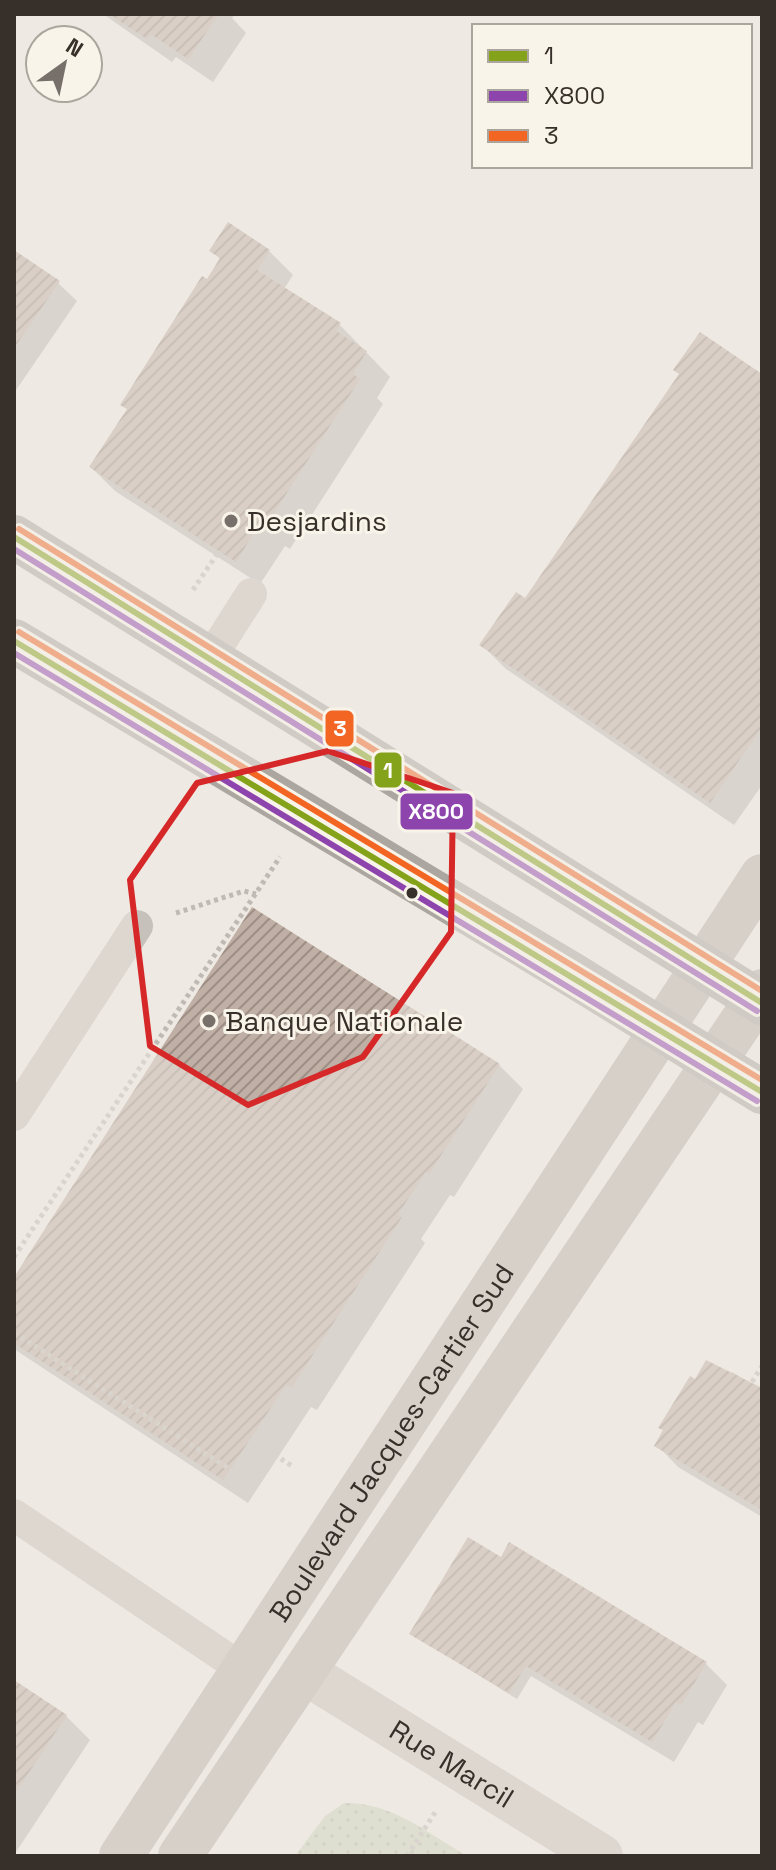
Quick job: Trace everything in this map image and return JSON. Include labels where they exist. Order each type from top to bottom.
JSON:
[{"type":"main road","points":[[14,537],[760,998]]},
{"type":"main road","points":[[14,641],[762,1092]]},
{"type":"main road","name":"Boulevard Jacques-Cartier Sud","points":[[121,1856],[762,876]]},
{"type":"main road","name":"Boulevard Jacques-Cartier Sud","points":[[180,1856],[713,1063],[760,998]]},
{"type":"street","name":"Rue Marcil","points":[[304,1672],[601,1856]]},
{"type":"lane","points":[[211,657],[251,594]]},
{"type":"lane","points":[[14,1115],[137,926]]},
{"type":"lane","points":[[14,1515],[244,1670]]},
{"type":"path","points":[[185,603],[219,551]]},
{"type":"path","points":[[14,1257],[277,861]]},
{"type":"path","points":[[137,926],[244,891],[256,894]]},
{"type":"path","points":[[14,1333],[252,1483],[272,1453],[292,1466]]},
{"type":"path","points":[[752,1382],[762,1366]]},
{"type":"highlighted area","points":[[328,751],[453,793],[451,932],[363,1057],[248,1105],[150,1046],[130,880],[197,783]]},
{"type":"green space","points":[[344,1803],[361,1804],[393,1813],[467,1856],[295,1856],[325,1816]]},
{"type":"building","points":[[109,14],[219,14],[188,59],[151,34],[147,39]]},
{"type":"building","points":[[228,222],[270,250],[257,270],[341,323],[336,331],[367,351],[353,374],[360,379],[265,527],[260,523],[236,562],[89,467],[127,409],[120,405],[202,276],[207,279],[220,258],[209,251]]},
{"type":"building","points":[[14,250],[60,281],[14,348]]},
{"type":"building","points":[[700,332],[762,374],[762,727],[710,803],[479,645],[516,592],[525,598],[679,374],[673,370]]},
{"type":"building","points":[[252,907],[500,1064],[429,1174],[426,1172],[398,1214],[402,1217],[292,1387],[286,1385],[223,1480],[14,1343],[14,1277]]},
{"type":"building","points":[[706,1360],[762,1388],[762,1510],[654,1446],[663,1430],[658,1428],[690,1376],[695,1379]]},
{"type":"building","points":[[468,1537],[501,1557],[509,1542],[707,1662],[681,1705],[676,1702],[652,1742],[526,1666],[509,1693],[409,1634]]},
{"type":"building","points":[[14,1680],[67,1715],[14,1795]]},
{"type":"transit line","name":"3","points":[[19,529],[762,991]]},
{"type":"transit line","name":"1","points":[[14,537],[762,1003]]},
{"type":"transit line","name":"X800","points":[[14,549],[757,1011]]},
{"type":"transit line","name":"3","points":[[19,632],[762,1080]]},
{"type":"transit line","name":"1","points":[[14,641],[762,1092]]},
{"type":"transit line","name":"X800","points":[[14,653],[757,1101]]},
{"type":"place","name":"Desjardins","points":[[231,521]]},
{"type":"place","name":"Banque Nationale","points":[[209,1021]]}]
